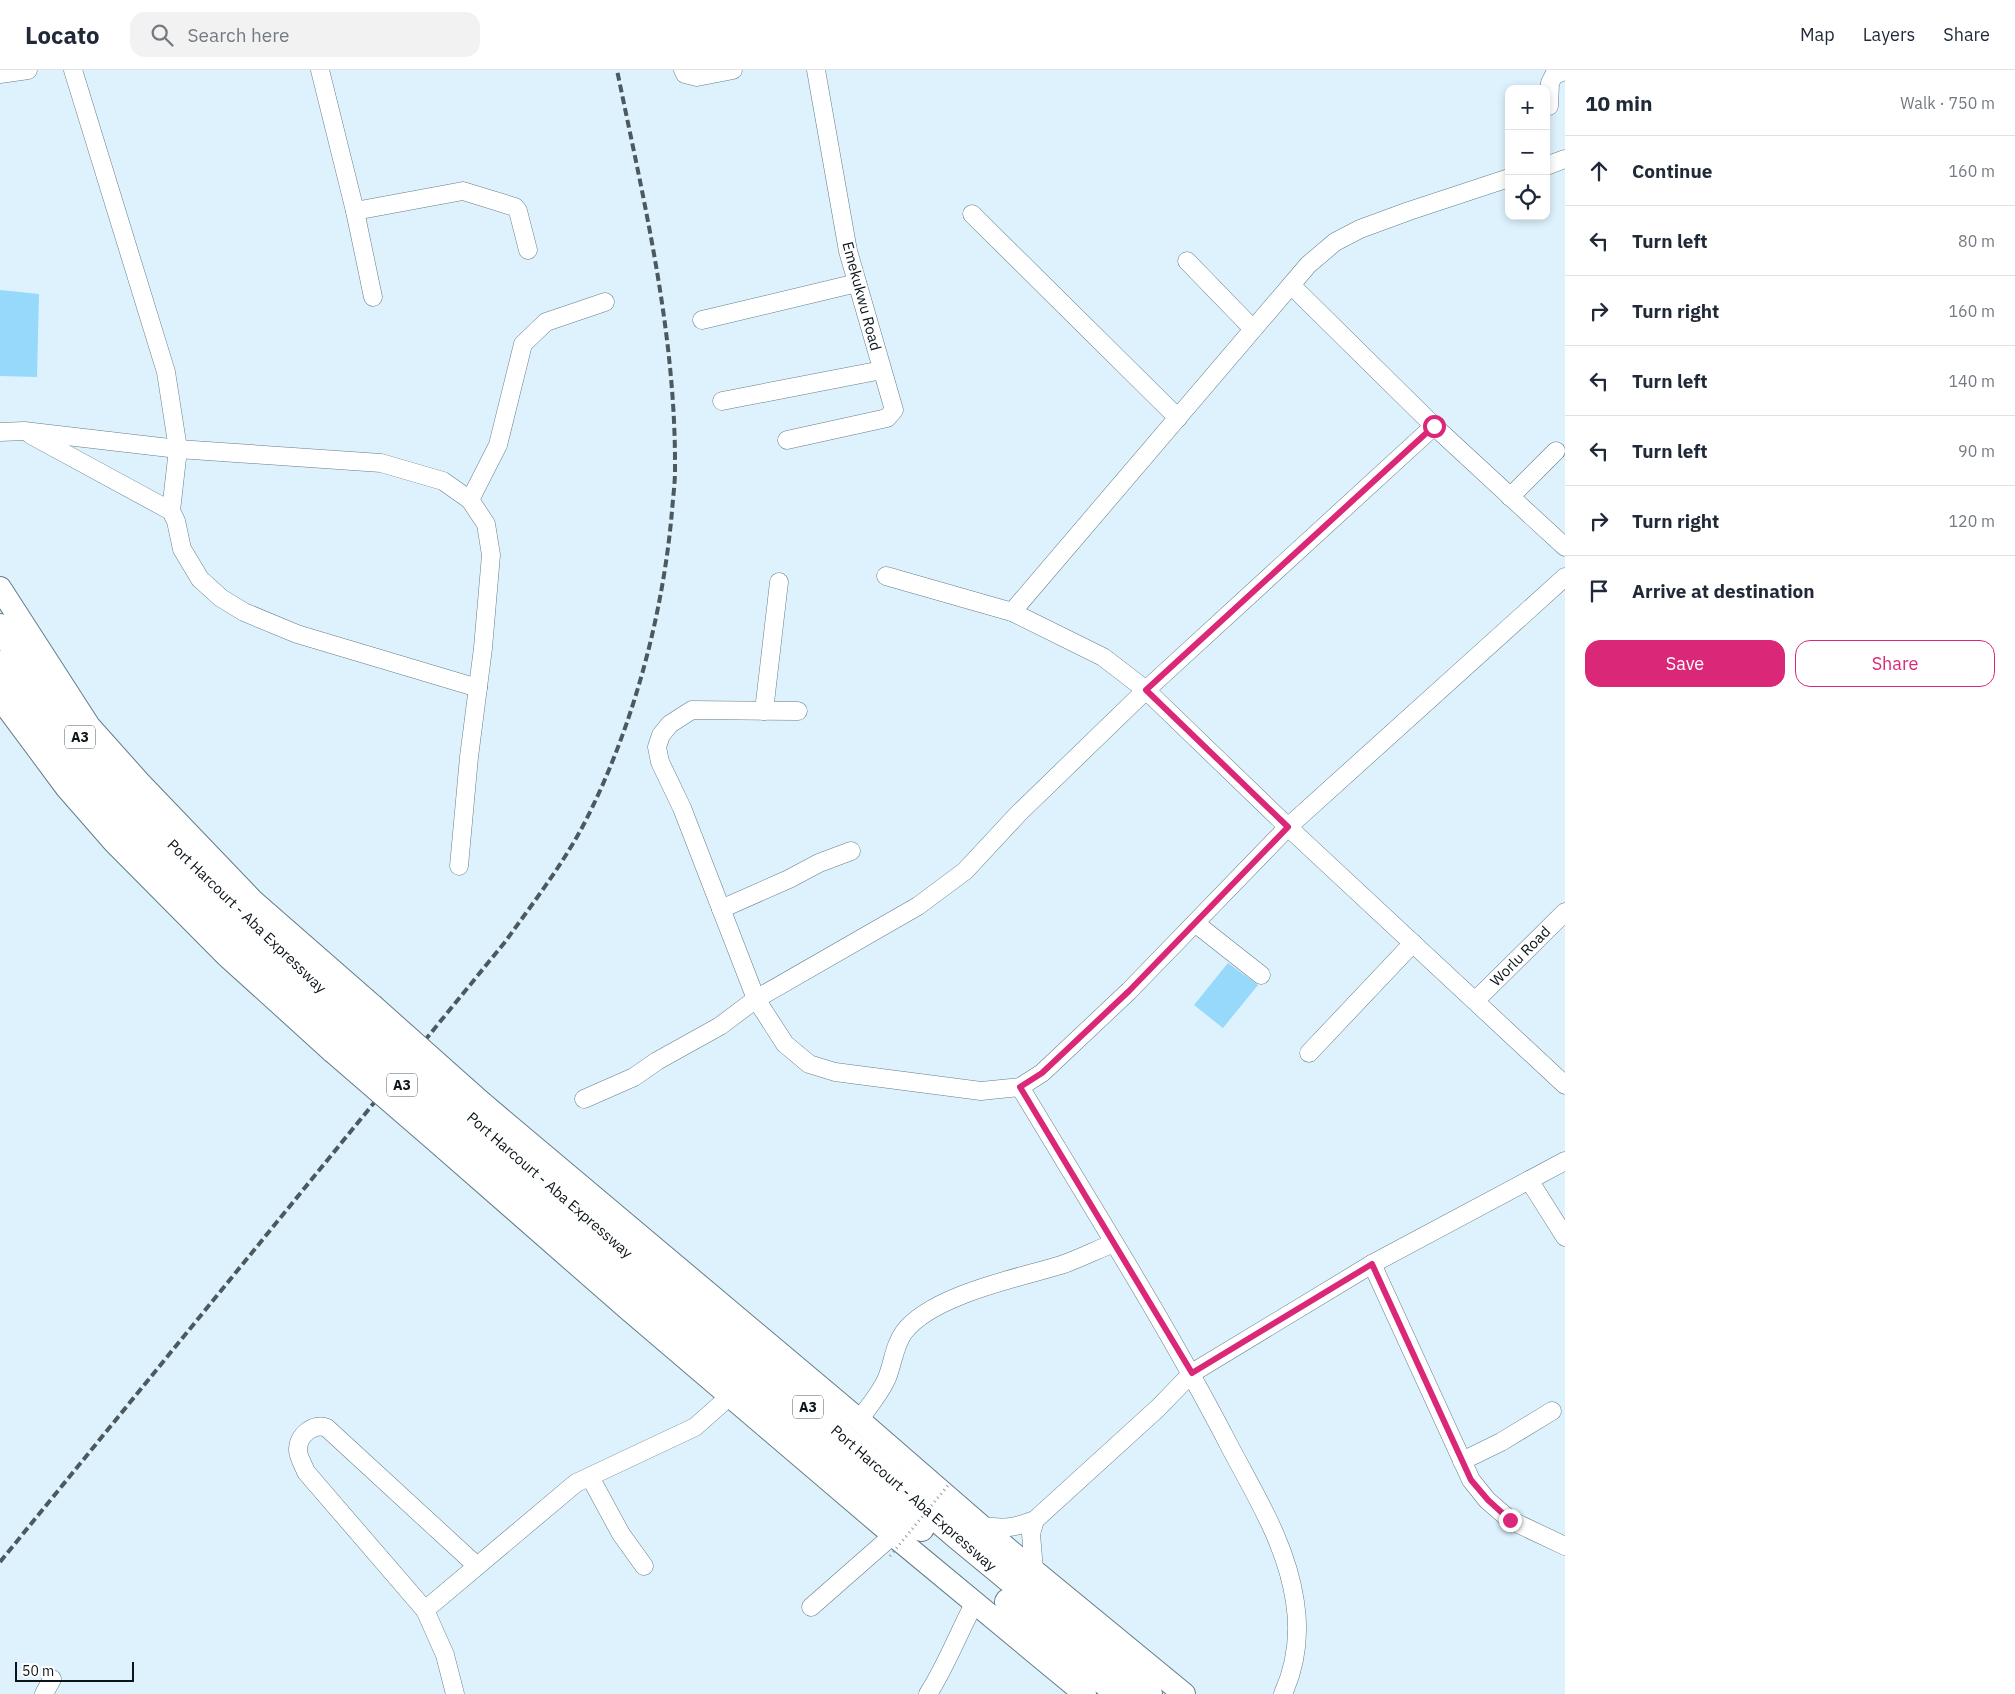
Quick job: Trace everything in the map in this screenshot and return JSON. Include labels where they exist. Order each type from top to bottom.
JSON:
[{"type":"highway","name":"Port Harcourt - Aba Expressway","points":[[0,627],[52,700],[124,792],[211,886],[299,970],[353,1029]]},
{"type":"highway","name":"Port Harcourt - Aba Expressway","points":[[0,664],[88,782],[152,854],[258,959],[353,1029],[965,1566],[1119,1694]]},
{"type":"highway","name":"Port Harcourt - Aba Expressway","points":[[463,1125],[1149,1694]]},
{"type":"main road","points":[[0,588],[89,726],[196,843],[253,901],[353,1029]]},
{"type":"main road","points":[[0,698],[66,787],[114,842],[226,955],[353,1029],[463,1125],[730,1396],[892,1546],[974,1604],[1085,1694]]},
{"type":"main road","points":[[463,1125],[859,1420],[1034,1570],[1184,1694]]},
{"type":"street","points":[[0,74],[28,70]]},
{"type":"street","points":[[73,70],[166,372],[178,449],[170,511]]},
{"type":"street","points":[[320,70],[355,212],[373,298]]},
{"type":"street","points":[[683,70],[685,74],[697,77],[733,70]]},
{"type":"street","name":"Emekukwu Road","points":[[787,440],[887,418],[894,410],[848,251],[816,70]]},
{"type":"street","points":[[1550,85],[1554,75],[1565,70]]},
{"type":"street","points":[[1550,165],[1565,160]]},
{"type":"street","points":[[1012,612],[1308,265],[1335,242],[1360,229],[1505,179]]},
{"type":"street","points":[[355,212],[463,191],[468,192],[515,207],[518,211],[528,250]]},
{"type":"street","points":[[972,214],[1178,418]]},
{"type":"street","points":[[1187,261],[1253,329]]},
{"type":"street","points":[[702,320],[857,283]]},
{"type":"street","points":[[1291,285],[1434,426],[1565,548]]},
{"type":"street","points":[[470,500],[498,445],[523,344],[546,322],[606,302]]},
{"type":"street","points":[[722,401],[882,370]]},
{"type":"street","points":[[584,1099],[634,1077],[657,1061],[720,1026],[756,999],[918,906],[965,871],[1019,813],[1146,690],[1434,426]]},
{"type":"street","points":[[24,431],[170,511],[176,521],[182,550],[200,579],[221,598],[244,612],[297,634],[478,688]]},
{"type":"street","points":[[0,432],[24,431],[178,449],[381,463],[442,481],[470,500],[486,524],[491,555],[469,757],[460,866]]},
{"type":"street","points":[[1510,497],[1556,451]]},
{"type":"street","points":[[886,576],[1012,612],[1103,657],[1146,690],[1288,827],[1565,1085]]},
{"type":"street","points":[[798,711],[692,710],[670,724],[661,735],[657,747],[660,762],[682,808],[756,999],[786,1044],[809,1064],[835,1072],[981,1091],[1020,1087],[1042,1073],[1129,991],[1288,827],[1565,577]]},
{"type":"street","points":[[764,711],[779,582]]},
{"type":"street","points":[[721,909],[851,850]]},
{"type":"street","name":"Worlu Road","points":[[1476,1001],[1565,912]]},
{"type":"street","points":[[1195,923],[1261,975]]},
{"type":"street","points":[[1309,1053],[1414,943]]},
{"type":"street","points":[[1020,1087],[1192,1373],[1272,1526],[1285,1561],[1296,1602],[1298,1642],[1294,1666],[1283,1694]]},
{"type":"street","points":[[982,1526],[1001,1529],[1014,1528],[1035,1520],[1158,1408],[1192,1373],[1372,1264],[1565,1161]]},
{"type":"street","points":[[1529,1180],[1565,1237]]},
{"type":"street","points":[[859,1420],[881,1391],[896,1348],[903,1333],[913,1322],[936,1308],[1000,1281],[1062,1264],[1114,1243]]},
{"type":"street","points":[[1372,1264],[1471,1480],[1488,1500],[1510,1520],[1565,1546]]},
{"type":"street","points":[[425,1610],[576,1483],[695,1427],[730,1396]]},
{"type":"street","points":[[1462,1461],[1501,1442],[1552,1411]]},
{"type":"street","points":[[455,1694],[445,1655],[425,1610],[306,1472],[298,1452],[299,1442],[304,1434],[313,1427],[322,1426],[327,1428],[477,1566]]},
{"type":"street","points":[[590,1477],[621,1534],[644,1566]]},
{"type":"street","points":[[1034,1570],[1031,1534],[1035,1520]]},
{"type":"street","points":[[811,1607],[892,1546]]},
{"type":"street","points":[[928,1694],[974,1604]]},
{"type":"path","points":[[892,1546],[950,1483]]},
{"type":"building","points":[[0,290],[39,294],[37,377],[0,376]]},
{"type":"building","points":[[1228,963],[1258,985],[1223,1028],[1194,1005]]},
{"type":"railway","points":[[0,1562],[505,942],[568,852],[603,784],[631,709],[653,630],[668,550],[675,475],[674,419],[664,318],[647,219],[617,70]]},
{"type":"route","points":[[1434,426],[1146,690],[1288,827],[1129,991],[1042,1073],[1020,1087],[1192,1373],[1372,1264],[1471,1480],[1488,1500],[1510,1520]]}]
